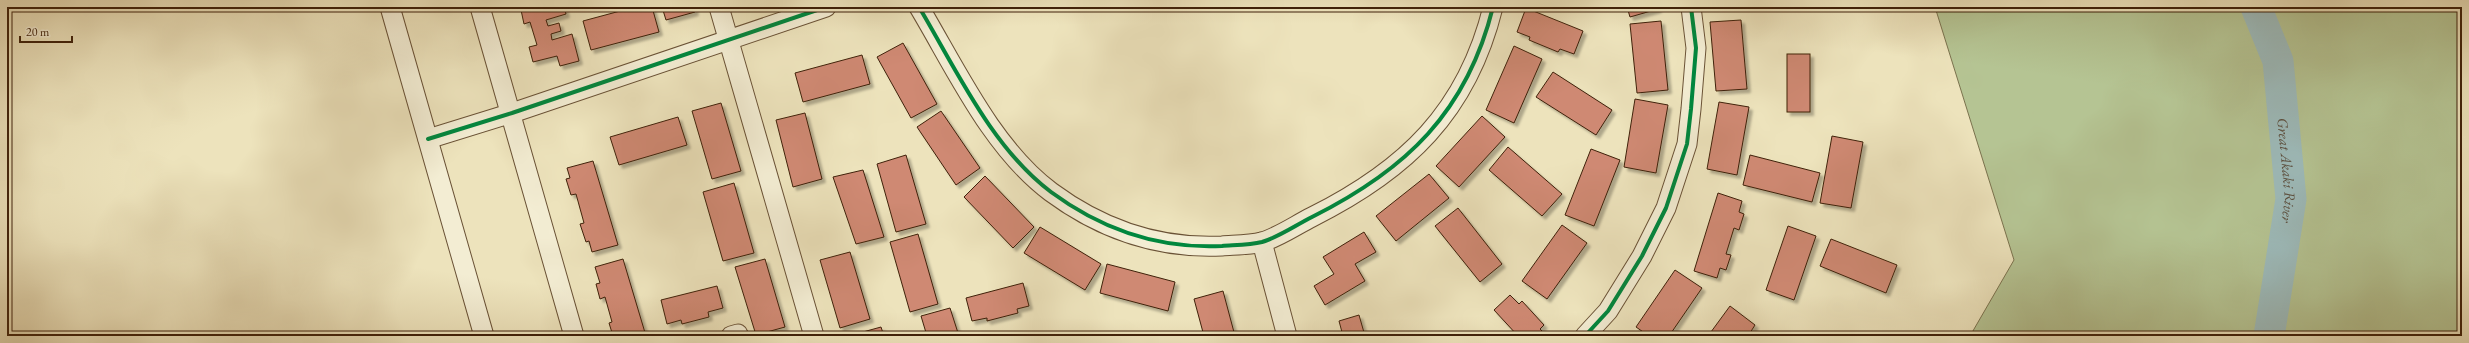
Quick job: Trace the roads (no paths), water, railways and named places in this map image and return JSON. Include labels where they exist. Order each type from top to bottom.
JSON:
[{"type":"street","points":[[390,7],[484,336]]},
{"type":"street","points":[[480,7],[512,113],[574,336]]},
{"type":"street","points":[[719,7],[727,40],[814,336]]},
{"type":"street","points":[[428,138],[512,113],[826,7]]},
{"type":"street","points":[[919,7],[986,119],[1020,164],[1061,199],[1079,211],[1112,227],[1154,242],[1195,247],[1262,242],[1348,200],[1421,144],[1448,110],[1469,72],[1487,31],[1493,7]]},
{"type":"street","points":[[1585,336],[1608,311],[1642,256],[1666,208],[1686,144],[1691,109],[1696,48],[1691,7]]},
{"type":"street","points":[[1262,242],[1287,336]]},
{"type":"waterway","name":"Great Akaki River","points":[[2256,7],[2278,61],[2291,199],[2269,336]]}]
